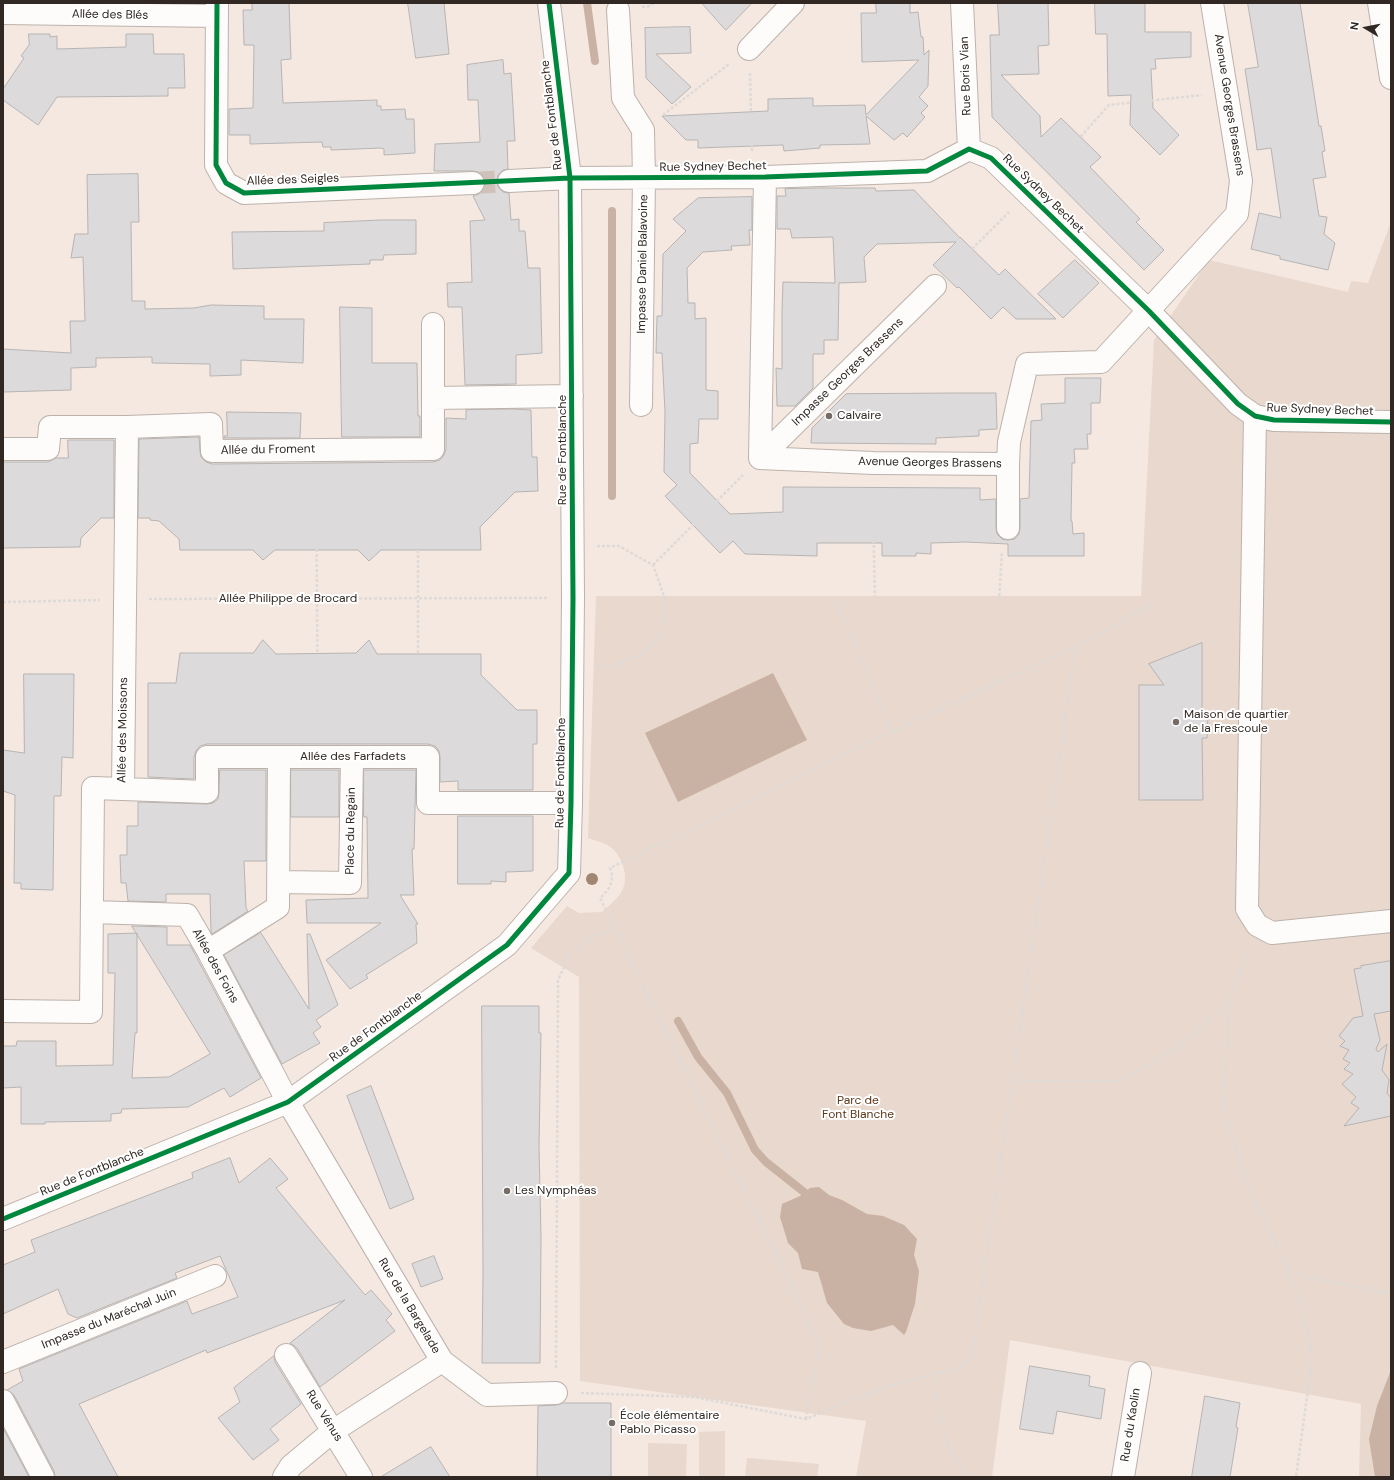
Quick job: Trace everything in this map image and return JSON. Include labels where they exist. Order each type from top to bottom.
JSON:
[{"type":"street","name":"Rue de Fontblanche","points":[[3,1219],[288,1102],[507,945],[568,873],[571,803],[573,598],[570,178],[549,3]]},
{"type":"street","points":[[749,49],[793,3]]},
{"type":"street","name":"Rue Boris Vian","points":[[962,3],[969,149]]},
{"type":"street","name":"Avenue Georges Brassens","points":[[760,458],[873,463],[1008,464],[1009,442],[1028,364],[1100,362],[1149,311],[1237,214],[1241,181],[1212,3]]},
{"type":"street","points":[[1379,3],[1391,78]]},
{"type":"street","name":"Allée des Blés","points":[[3,13],[217,10]]},
{"type":"street","name":"Allée des Seigles","points":[[217,10],[216,165],[226,183],[244,193],[473,183]]},
{"type":"street","points":[[618,10],[623,98],[643,130]]},
{"type":"street","name":"Impasse Daniel Balavoine","points":[[641,405],[644,178],[643,130]]},
{"type":"street","name":"Rue Sydney Bechet","points":[[570,178],[759,177],[927,171],[969,149],[991,158],[1149,311],[1238,404],[1255,416],[1274,420],[1391,422]]},
{"type":"street","points":[[759,177],[760,458]]},
{"type":"street","points":[[509,181],[570,178]]},
{"type":"street","name":"Impasse Georges Brassens","points":[[760,458],[935,286]]},
{"type":"street","name":"Allée du Froment","points":[[3,449],[48,449],[50,427],[127,427],[211,424],[212,451],[433,449],[433,324]]},
{"type":"street","points":[[433,398],[572,396]]},
{"type":"street","points":[[1255,416],[1247,909],[1257,925],[1272,933],[1391,921]]},
{"type":"street","name":"Allée des Moissons","points":[[3,1011],[91,1012],[92,788],[122,789],[127,427]]},
{"type":"street","points":[[1008,464],[1008,528]]},
{"type":"street","name":"Allée des Farfadets","points":[[122,789],[207,792],[207,757],[428,757],[428,804],[571,803]]},
{"type":"street","points":[[208,951],[278,907],[279,757]]},
{"type":"street","name":"Place du Regain","points":[[279,882],[350,883],[352,757]]},
{"type":"street","name":"Allée des Foins","points":[[92,912],[187,915],[208,951],[288,1102]]},
{"type":"street","name":"Rue de la Bargelade","points":[[284,1477],[291,1466],[333,1431],[442,1361],[288,1102]]},
{"type":"street","name":"Impasse du Maréchal Juin","points":[[3,1362],[215,1276]]},
{"type":"street","name":"Rue Vénus","points":[[286,1355],[361,1477]]},
{"type":"street","points":[[442,1361],[487,1396],[556,1393]]},
{"type":"street","name":"Rue du Kaolin","points":[[1123,1477],[1140,1373]]},
{"type":"street","points":[[3,1401],[43,1477]]},
{"type":"path","points":[[643,130],[749,49]]},
{"type":"path","points":[[749,49],[759,177]]},
{"type":"path","points":[[1074,144],[1109,106],[1226,92]]},
{"type":"path","points":[[418,449],[418,757]]},
{"type":"path","points":[[315,450],[318,757]]},
{"type":"path","points":[[653,566],[760,458]]},
{"type":"path","points":[[873,515],[875,600]]},
{"type":"path","points":[[999,601],[1002,551],[1008,528]]},
{"type":"path","points":[[572,671],[616,665],[643,654],[660,636],[665,599],[653,566],[619,546],[573,546]]},
{"type":"path","points":[[836,600],[892,732]]},
{"type":"path","points":[[806,1419],[820,1344],[600,898],[611,886],[612,874],[610,868],[892,732],[1094,637],[1155,602]]},
{"type":"path","points":[[615,928],[594,937],[572,950],[558,980],[556,1393],[694,1397],[806,1419],[881,1389],[938,1372],[961,1367],[972,1357],[1076,645]]},
{"type":"path","points":[[1257,925],[1230,1000],[1223,1102],[1245,1179],[1285,1263],[1297,1292],[1308,1330],[1312,1360],[1296,1477]]},
{"type":"path","points":[[1013,1081],[1119,1081],[1178,1047],[1230,1000]]},
{"type":"path","points":[[1285,1263],[1306,1277],[1391,1293]]},
{"type":"path","points":[[938,1372],[937,1402],[948,1445],[967,1477]]},
{"type":"green space","name":"Parc de Font Blanche","points":[[1391,222],[1391,1477],[1359,1477],[1361,1404],[1010,1340],[992,1477],[856,1477],[866,1421],[580,1381],[579,977],[531,948],[567,906],[579,913],[602,912],[618,897],[625,883],[623,865],[613,849],[608,845],[588,838],[596,596],[1141,596],[1154,340],[1209,260],[1348,292],[1351,281],[1368,283]]},
{"type":"green space","points":[[725,1431],[725,1477],[699,1477],[699,1432]]},
{"type":"green space","points":[[648,1443],[687,1444],[686,1477],[648,1477]]},
{"type":"green space","points":[[747,1458],[819,1464],[817,1477],[745,1477]]},
{"type":"shaded area","points":[[773,673],[807,740],[678,802],[645,733]]},
{"type":"shaded area","points":[[819,1187],[829,1195],[842,1200],[867,1214],[883,1216],[904,1225],[917,1239],[914,1255],[919,1271],[915,1304],[904,1335],[893,1325],[871,1331],[853,1328],[844,1324],[827,1303],[818,1272],[802,1269],[798,1253],[788,1243],[780,1217],[782,1204],[800,1196],[810,1188]]},
{"type":"shaded area","points":[[1391,1370],[1391,1477],[1375,1477],[1369,1439],[1377,1406]]},
{"type":"building","points":[[252,3],[289,3],[291,59],[281,60],[283,103],[377,100],[377,106],[381,106],[381,110],[405,109],[406,119],[414,119],[415,153],[384,155],[384,149],[381,148],[331,150],[331,147],[323,147],[322,142],[250,144],[250,135],[229,135],[229,109],[253,108],[254,45],[244,45],[243,10],[252,10]]},
{"type":"building","points":[[408,3],[444,3],[449,54],[416,58]]},
{"type":"building","points":[[702,3],[752,3],[726,30]]},
{"type":"building","points":[[876,3],[910,3],[910,13],[918,12],[921,37],[923,37],[924,55],[929,50],[928,86],[919,97],[928,106],[921,113],[925,117],[907,137],[903,133],[894,140],[866,116],[870,144],[820,145],[820,148],[784,151],[783,145],[698,148],[698,140],[686,140],[662,116],[768,111],[768,99],[813,98],[813,106],[865,105],[866,115],[919,60],[862,62],[861,13],[876,13]]},
{"type":"building","points":[[998,3],[1048,3],[1049,45],[1038,46],[1039,74],[1001,75],[1040,116],[1041,137],[1061,118],[1101,157],[1090,167],[1140,219],[1136,222],[1164,250],[1144,270],[992,117],[990,35],[999,35]]},
{"type":"building","points":[[1095,3],[1145,3],[1145,32],[1191,32],[1191,57],[1155,59],[1156,69],[1151,69],[1153,108],[1179,135],[1160,155],[1130,125],[1131,95],[1108,96],[1107,34],[1096,34]]},
{"type":"building","points":[[1248,3],[1300,3],[1319,126],[1321,126],[1325,151],[1322,152],[1326,177],[1313,179],[1319,216],[1327,217],[1324,234],[1335,243],[1328,270],[1280,259],[1280,256],[1251,249],[1259,213],[1281,218],[1271,148],[1257,150],[1245,69],[1258,67]]},
{"type":"building","points":[[690,27],[691,53],[656,54],[691,87],[672,104],[646,78],[645,28]]},
{"type":"building","points":[[29,34],[50,34],[50,37],[57,36],[57,49],[126,47],[126,34],[153,34],[154,54],[184,54],[185,88],[168,88],[168,96],[57,97],[38,125],[3,100],[3,89],[24,58],[21,56],[29,45]]},
{"type":"building","points":[[503,60],[504,74],[511,73],[515,141],[507,141],[508,169],[503,170],[498,175],[497,182],[498,187],[503,192],[509,193],[511,220],[519,219],[519,231],[525,231],[528,268],[540,268],[542,353],[516,355],[516,384],[465,385],[462,307],[448,307],[447,283],[472,282],[470,221],[485,220],[473,196],[479,194],[484,189],[485,182],[483,176],[478,172],[434,171],[435,144],[480,142],[478,100],[468,100],[467,65]]},
{"type":"building","points":[[138,174],[139,222],[131,222],[132,301],[145,301],[145,309],[194,308],[211,305],[264,306],[264,319],[304,319],[303,363],[241,360],[241,375],[210,376],[210,364],[152,363],[152,357],[96,358],[96,367],[71,368],[71,390],[3,392],[3,349],[71,353],[70,321],[85,321],[83,257],[71,258],[75,234],[88,234],[87,175]]},
{"type":"building","points":[[875,188],[876,191],[914,190],[960,238],[999,275],[1005,269],[1056,319],[1016,319],[1003,307],[991,319],[959,287],[957,288],[933,265],[956,242],[877,244],[864,257],[866,282],[839,283],[838,340],[824,340],[824,354],[813,354],[813,388],[795,406],[777,406],[776,368],[782,369],[783,282],[835,283],[833,237],[792,238],[790,229],[777,229],[777,196],[786,196],[785,189]]},
{"type":"building","points":[[752,197],[752,230],[749,230],[750,245],[731,246],[732,250],[703,252],[687,268],[688,303],[695,303],[695,319],[706,318],[706,390],[718,391],[718,419],[699,419],[698,443],[690,444],[690,473],[730,514],[783,512],[783,487],[980,488],[980,500],[996,499],[997,534],[1002,539],[1015,539],[1019,534],[1020,528],[1020,499],[1029,498],[1031,421],[1042,420],[1041,404],[1065,403],[1065,378],[1101,378],[1100,403],[1091,403],[1091,434],[1087,434],[1088,449],[1074,449],[1075,463],[1072,463],[1071,521],[1073,534],[1084,533],[1084,556],[1008,556],[1008,544],[966,542],[931,543],[931,554],[916,553],[916,556],[882,556],[882,543],[817,543],[817,556],[745,554],[733,541],[720,553],[665,496],[677,485],[664,472],[665,412],[662,353],[656,353],[657,316],[662,316],[663,254],[686,231],[673,219],[698,198]]},
{"type":"building","points":[[416,220],[416,254],[384,255],[383,260],[370,260],[370,264],[233,269],[232,232],[324,231],[324,223]]},
{"type":"building","points":[[1075,260],[1099,283],[1063,318],[1038,294]]},
{"type":"building","points":[[340,307],[372,308],[372,363],[417,363],[420,437],[342,437]]},
{"type":"building","points":[[996,393],[997,429],[979,430],[979,436],[936,438],[936,444],[811,443],[812,428],[846,394]]},
{"type":"building","points":[[466,410],[531,410],[532,457],[537,457],[538,491],[515,492],[480,527],[481,550],[381,550],[369,561],[358,550],[275,550],[263,560],[253,550],[180,550],[179,539],[159,521],[150,520],[150,518],[138,518],[139,439],[199,437],[201,457],[206,462],[212,464],[433,462],[440,460],[446,449],[446,418],[466,419]]},
{"type":"building","points":[[227,412],[301,413],[300,438],[224,438],[224,436],[227,436]]},
{"type":"building","points":[[68,440],[114,440],[114,518],[101,518],[81,538],[80,547],[3,548],[3,462],[48,462],[56,458],[68,458]]},
{"type":"building","points":[[263,640],[276,654],[356,653],[369,640],[377,654],[481,654],[481,675],[517,710],[537,710],[537,744],[533,744],[533,790],[458,790],[458,781],[440,782],[439,751],[435,746],[428,744],[207,744],[200,746],[196,751],[194,757],[194,779],[148,777],[148,683],[176,683],[180,653],[253,653]]},
{"type":"building","name":"Maison de quartier de la Frescoule","points":[[1202,643],[1202,716],[1208,716],[1207,738],[1202,738],[1203,800],[1139,800],[1139,685],[1164,685],[1149,664]]},
{"type":"building","points":[[24,674],[74,674],[73,758],[62,757],[61,796],[54,796],[53,890],[21,889],[21,883],[14,883],[15,795],[3,791],[3,750],[24,753]]},
{"type":"building","points":[[220,770],[266,770],[266,861],[244,861],[246,908],[248,911],[212,934],[210,894],[166,894],[166,902],[128,901],[126,883],[121,883],[120,855],[127,855],[127,826],[138,826],[138,802],[213,803],[218,799]]},
{"type":"building","points":[[291,770],[339,770],[339,817],[291,817]]},
{"type":"building","points":[[364,770],[416,770],[414,849],[412,849],[414,895],[400,895],[418,924],[416,924],[417,943],[366,975],[368,978],[350,989],[326,960],[381,923],[307,923],[306,900],[368,898],[367,817],[364,817]]},
{"type":"building","points":[[458,816],[533,816],[533,871],[506,872],[506,882],[491,881],[491,884],[458,884]]},
{"type":"building","points":[[132,926],[167,927],[167,945],[190,945],[261,1078],[230,1097],[224,1088],[188,1107],[122,1109],[121,1113],[111,1114],[111,1121],[21,1124],[21,1087],[3,1088],[3,1046],[16,1046],[17,1041],[56,1041],[56,1066],[113,1065],[115,973],[108,973],[108,934],[136,933]],"holes":[[[137,934],[210,1054],[169,1077],[132,1078],[135,1033],[137,1033]]]},
{"type":"building","points":[[261,933],[309,1009],[307,934],[310,934],[338,1005],[316,1020],[321,1027],[313,1033],[320,1043],[282,1064],[224,955]]},
{"type":"building","points":[[1391,961],[1391,1011],[1374,1014],[1380,1040],[1376,1049],[1378,1052],[1387,1044],[1382,1070],[1389,1080],[1387,1093],[1391,1098],[1391,1116],[1344,1126],[1359,1108],[1351,1103],[1356,1097],[1342,1084],[1353,1074],[1344,1069],[1350,1063],[1343,1059],[1349,1050],[1340,1046],[1345,1041],[1339,1036],[1353,1018],[1363,1016],[1354,969],[1361,968],[1361,966]]},
{"type":"building","points":[[482,1006],[539,1006],[539,1033],[541,1033],[539,1146],[541,1237],[540,1363],[482,1363]]},
{"type":"building","points":[[371,1086],[414,1199],[390,1209],[347,1096]]},
{"type":"building","points":[[230,1158],[239,1183],[270,1158],[288,1179],[276,1188],[365,1295],[371,1290],[392,1314],[386,1320],[395,1331],[320,1387],[297,1348],[290,1343],[345,1300],[207,1353],[206,1350],[79,1404],[118,1477],[55,1477],[54,1471],[14,1395],[7,1390],[23,1381],[19,1369],[187,1301],[192,1314],[238,1297],[220,1256],[175,1273],[177,1278],[77,1318],[68,1314],[58,1289],[3,1314],[3,1265],[35,1252],[31,1240],[193,1178],[192,1173]]},
{"type":"building","points":[[434,1256],[443,1279],[421,1287],[412,1264]]},
{"type":"building","points":[[274,1356],[275,1362],[301,1404],[270,1429],[279,1440],[253,1460],[218,1418],[240,1402],[234,1388]]},
{"type":"building","points":[[1030,1366],[1090,1376],[1089,1386],[1105,1389],[1101,1419],[1057,1411],[1053,1434],[1020,1429]]},
{"type":"building","points":[[1205,1396],[1240,1403],[1236,1427],[1238,1428],[1230,1477],[1192,1477]]},
{"type":"building","points":[[563,1403],[611,1403],[611,1477],[537,1477],[538,1406]]},
{"type":"building","points":[[3,1428],[29,1477],[3,1477]]},
{"type":"building","points":[[431,1447],[450,1477],[381,1477]]},
{"type":"waterway","points":[[587,3],[595,61]]},
{"type":"waterway","points":[[612,211],[612,496]]},
{"type":"waterway","points":[[678,1021],[698,1057],[727,1093],[755,1150],[766,1162],[804,1192],[811,1201]]},
{"type":"tunnel","points":[[473,183],[509,181]]},
{"type":"cycle path","points":[[217,3],[216,165],[226,183],[244,193],[570,178],[765,177],[927,171],[969,149],[991,158],[1149,311],[1238,404],[1255,416],[1274,420],[1391,422]]},
{"type":"cycle path","points":[[3,1219],[288,1102],[507,945],[569,873],[573,598],[570,178],[549,3]]},
{"type":"place","name":"Calvaire","points":[[829,416]]},
{"type":"place","name":"Maison de quartier de la Frescoule","points":[[1176,722]]},
{"type":"place","name":"Les Nymphéas","points":[[507,1191]]},
{"type":"place","name":"École élémentaire Pablo Picasso","points":[[612,1423]]}]
